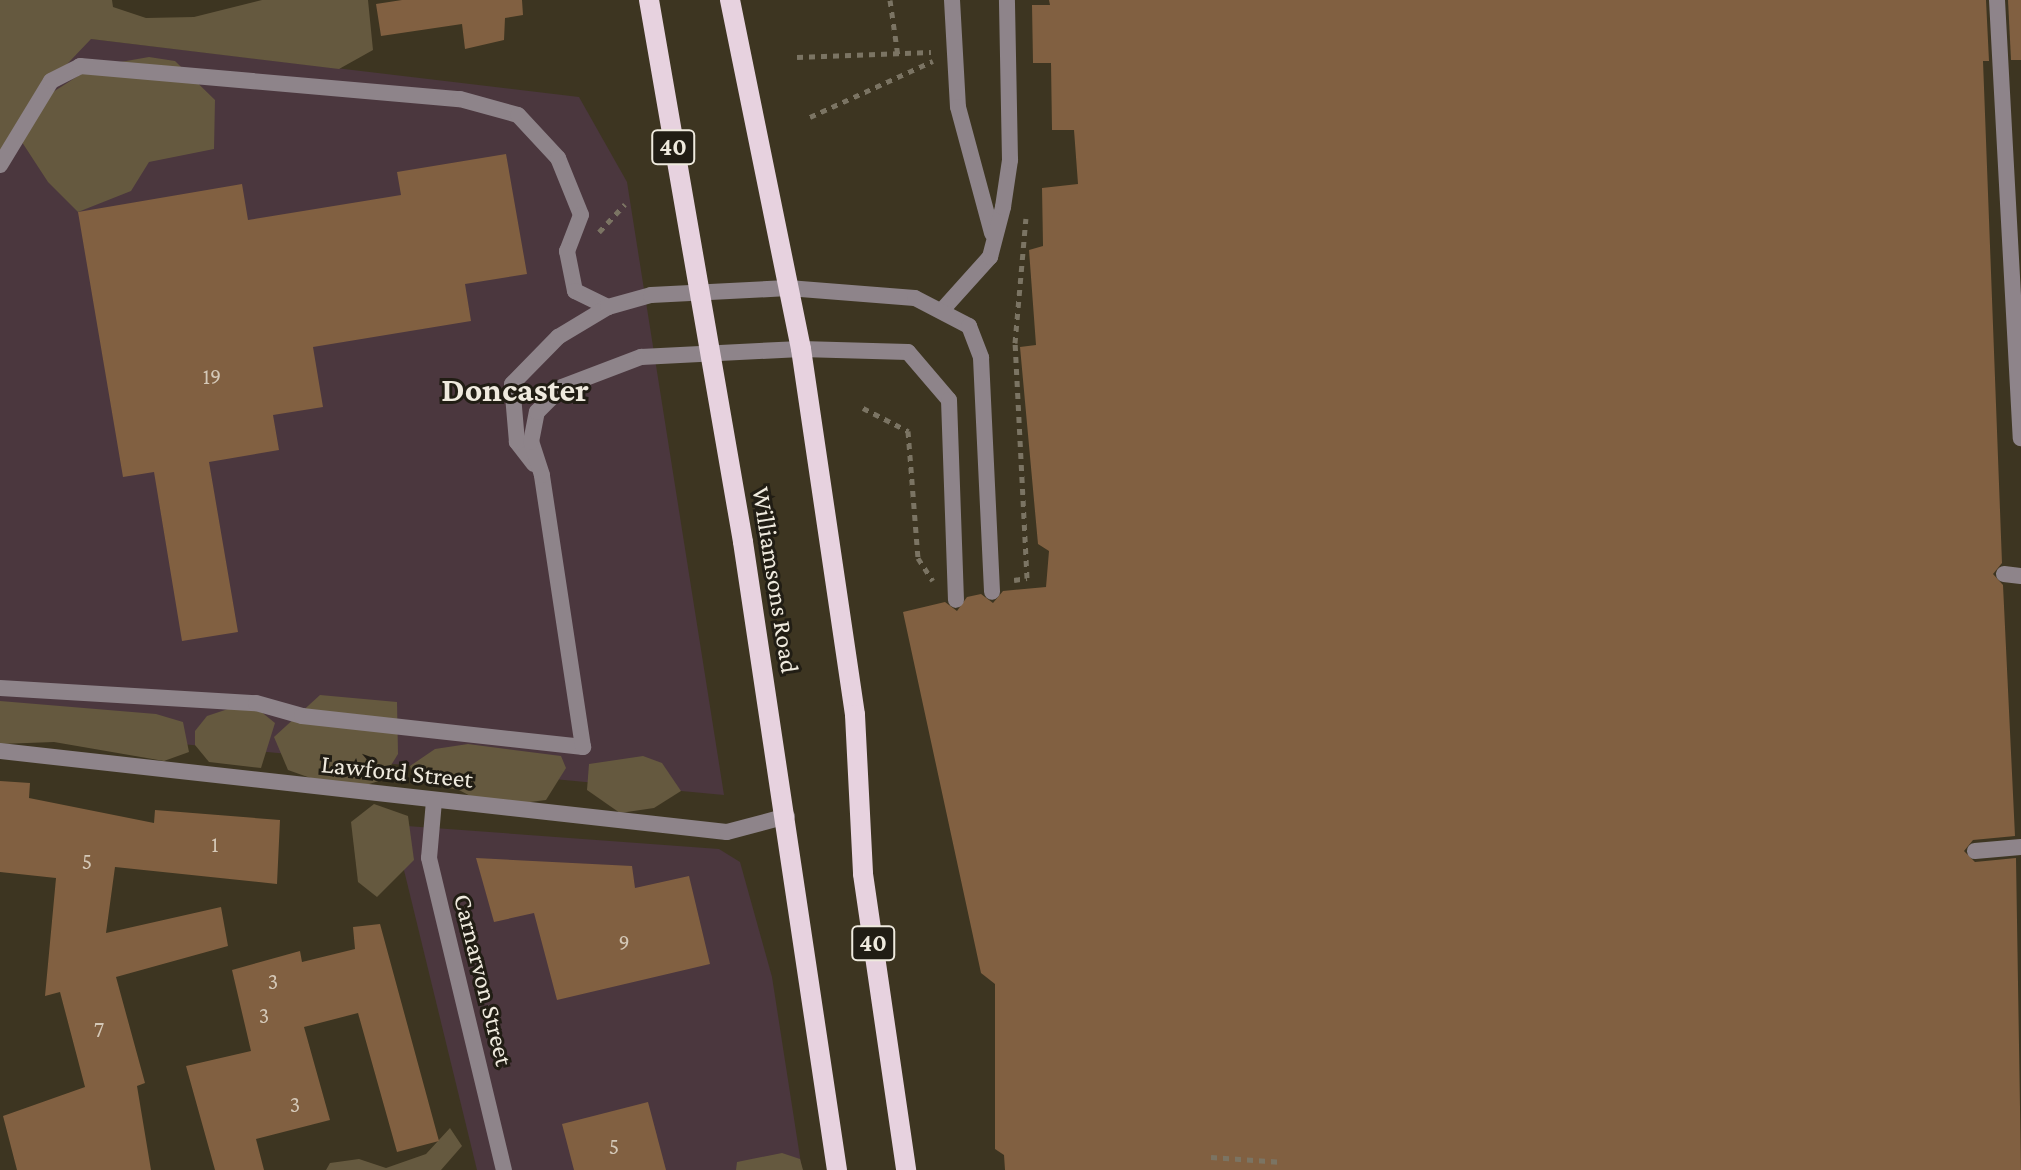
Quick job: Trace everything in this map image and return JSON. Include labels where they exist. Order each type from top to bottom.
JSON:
[{"type":"main road","name":"Williamsons Road","points":[[649,0],[787,816],[837,1170]]},
{"type":"main road","name":"40","points":[[730,0],[801,349],[855,715],[863,874],[906,1170]]},
{"type":"street","points":[[952,0],[958,107],[993,221],[990,257]]},
{"type":"street","points":[[944,308],[990,257],[1010,160],[1007,0]]},
{"type":"street","points":[[1997,0],[2021,438]]},
{"type":"street","points":[[0,165],[51,81],[80,66],[460,99],[518,115],[558,158],[581,215],[567,251],[575,291],[608,307]]},
{"type":"street","points":[[542,475],[517,442],[512,384],[558,337],[608,307],[651,295],[788,288],[915,298],[944,308],[969,326],[981,358],[992,592]]},
{"type":"street","points":[[0,688],[256,703],[302,716],[583,747],[542,475],[531,442],[537,412],[562,387],[641,357],[801,349],[908,352],[949,400],[956,600]]},
{"type":"street","name":"Lawford Street","points":[[0,751],[727,832],[787,816]]},
{"type":"street","name":"Carnarvon Street","points":[[434,801],[429,858],[504,1170]]},
{"type":"street","points":[[1975,851],[2019,846]]},
{"type":"path","points":[[890,0],[898,56]]},
{"type":"path","points":[[797,57],[841,51],[898,56],[956,49]]},
{"type":"path","points":[[810,117],[956,49]]},
{"type":"path","points":[[1015,335],[1027,578]]},
{"type":"path","points":[[863,408],[908,431],[918,558]]},
{"type":"path","points":[[1211,1157],[1283,1162]]},
{"type":"shaded area","points":[[0,0],[112,0],[113,7],[146,18],[194,17],[262,0],[368,0],[373,50],[339,69],[91,39],[51,81],[53,92],[92,67],[149,57],[175,61],[215,100],[214,149],[149,162],[131,191],[78,212],[48,182],[16,133],[0,165]]},
{"type":"shaded area","points":[[0,28],[579,97],[627,182],[724,795],[0,727]]},
{"type":"shaded area","points":[[320,695],[397,702],[398,754],[382,780],[347,791],[288,770],[274,737]]},
{"type":"shaded area","points":[[0,701],[156,714],[183,722],[189,752],[164,761],[54,742],[0,744]]},
{"type":"shaded area","points":[[249,702],[275,723],[261,768],[209,762],[195,745],[195,731],[207,716]]},
{"type":"shaded area","points":[[468,744],[561,756],[566,768],[546,800],[491,807],[459,790],[414,782],[410,766],[435,749]]},
{"type":"shaded area","points":[[643,756],[662,763],[681,791],[654,808],[620,813],[587,790],[589,764]]},
{"type":"shaded area","points":[[374,804],[408,816],[414,860],[377,897],[358,882],[351,822]]},
{"type":"shaded area","points":[[393,825],[719,849],[740,862],[772,977],[802,1170],[477,1170]]},
{"type":"shaded area","points":[[450,1128],[462,1146],[441,1170],[326,1170],[330,1163],[359,1159],[386,1168],[426,1154]]},
{"type":"shaded area","points":[[782,1153],[800,1159],[803,1170],[736,1170],[737,1162]]},
{"type":"building","points":[[402,0],[522,0],[523,15],[505,18],[504,40],[465,49],[462,24],[381,36],[376,4]]},
{"type":"building","points":[[1049,0],[1986,0],[1989,61],[1983,61],[2002,563],[1993,574],[2003,585],[2015,836],[1973,840],[1964,851],[1975,862],[2016,858],[2021,1170],[1005,1170],[1004,1155],[995,1149],[995,984],[981,973],[903,612],[945,602],[957,611],[967,597],[981,594],[993,603],[1003,591],[1046,587],[1049,551],[1038,544],[1020,347],[1036,345],[1029,250],[1043,246],[1042,188],[1078,184],[1074,130],[1052,130],[1051,63],[1033,63],[1032,5],[1050,5]]},
{"type":"building","points":[[2008,0],[2021,0],[2021,60],[2011,60]]},
{"type":"building","points":[[506,154],[527,274],[465,284],[471,321],[313,347],[323,407],[273,415],[279,450],[209,462],[238,632],[182,641],[154,472],[123,477],[78,212],[242,184],[248,220],[401,195],[397,172]]},
{"type":"building","points":[[0,781],[30,783],[29,798],[154,823],[155,810],[280,820],[277,884],[115,867],[106,933],[221,907],[228,946],[116,977],[145,1083],[137,1086],[151,1170],[17,1170],[3,1116],[85,1087],[60,992],[45,996],[56,878],[0,872]]},
{"type":"building","points":[[476,858],[632,866],[635,888],[689,876],[710,964],[557,1000],[534,913],[494,922]]},
{"type":"building","points":[[380,924],[439,1141],[397,1152],[358,1013],[304,1027],[330,1120],[256,1139],[264,1170],[215,1170],[186,1066],[251,1051],[232,970],[300,951],[302,962],[355,949],[353,927]]},
{"type":"building","points":[[648,1102],[666,1170],[574,1170],[562,1124]]},
{"type":"district","name":"Doncaster","points":[[515,390]]}]
